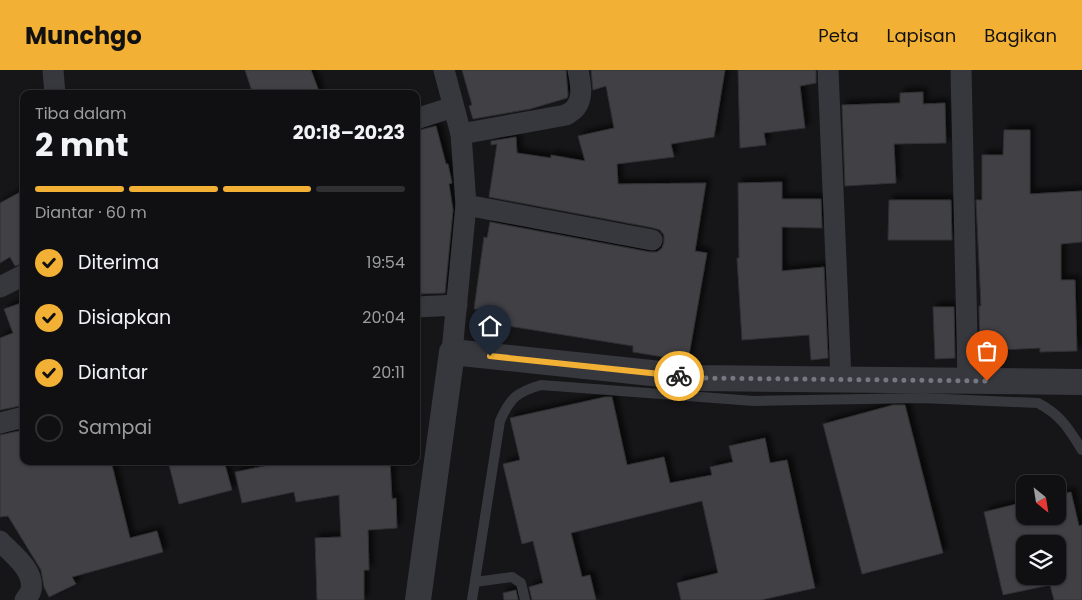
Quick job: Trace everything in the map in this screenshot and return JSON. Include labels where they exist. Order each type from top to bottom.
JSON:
[{"type":"street","points":[[53,70],[55,90]]},
{"type":"street","points":[[418,600],[452,352],[466,206],[461,134],[444,70]]},
{"type":"street","points":[[461,134],[566,115],[576,108],[580,96],[581,86],[578,70]]},
{"type":"street","points":[[828,70],[841,380]]},
{"type":"street","points":[[960,70],[968,381]]},
{"type":"street","points":[[420,118],[453,107]]},
{"type":"street","points":[[466,206],[652,240]]},
{"type":"street","points":[[0,287],[20,278]]},
{"type":"street","points":[[420,307],[457,304]]},
{"type":"street","points":[[452,352],[699,378],[1082,382]]},
{"type":"street","points":[[0,423],[20,418]]},
{"type":"street","points":[[0,541],[24,565],[30,577],[31,591],[25,600]]},
{"type":"lane","points":[[472,600],[500,421],[510,401],[516,395],[541,385],[754,400],[922,398],[1038,404],[1052,410],[1063,421],[1082,450]]},
{"type":"lane","points":[[475,582],[512,577],[520,583],[525,600]]},
{"type":"building","points":[[245,70],[311,70],[318,90],[252,90]]},
{"type":"building","points":[[462,70],[566,70],[568,95],[567,98],[530,109],[473,119],[469,106],[472,105]]},
{"type":"building","points":[[591,70],[725,70],[714,137],[671,144],[674,157],[617,164],[618,184],[706,183],[695,251],[707,253],[688,361],[633,352],[633,346],[502,325],[504,313],[474,309],[484,237],[487,238],[490,222],[650,252],[657,252],[662,248],[664,235],[660,230],[654,228],[489,197],[497,144],[491,145],[491,141],[516,137],[517,153],[551,158],[551,155],[585,161],[578,136],[614,128],[606,86],[593,90]]},
{"type":"building","points":[[738,70],[816,70],[816,83],[800,86],[805,128],[764,133],[766,145],[740,148]]},
{"type":"building","points":[[923,92],[923,104],[945,103],[946,143],[894,144],[896,183],[845,186],[842,105],[900,103],[900,93]]},
{"type":"building","points":[[436,126],[452,183],[449,184],[453,210],[445,293],[420,294],[420,130]]},
{"type":"building","points":[[1004,130],[1030,130],[1030,194],[1082,191],[1082,242],[1061,244],[1061,280],[1075,280],[1077,351],[1040,352],[1040,348],[980,351],[979,306],[981,306],[976,200],[982,200],[982,155],[1003,155]]},
{"type":"building","points":[[782,182],[782,199],[821,199],[822,228],[782,227],[782,271],[824,267],[828,358],[811,360],[809,335],[742,340],[737,258],[739,258],[738,183]]},
{"type":"building","points":[[20,192],[20,264],[15,266],[10,257],[0,263],[0,203]]},
{"type":"building","points":[[889,200],[951,200],[952,240],[888,240]]},
{"type":"building","points":[[20,303],[20,406],[0,410],[0,338],[13,333],[4,309]]},
{"type":"building","points":[[933,307],[954,307],[955,358],[935,359]]},
{"type":"building","points":[[612,397],[627,465],[664,457],[670,483],[712,475],[710,467],[733,462],[729,446],[765,438],[770,463],[787,460],[815,588],[761,600],[681,600],[677,583],[718,573],[702,501],[571,533],[582,577],[590,575],[596,600],[532,600],[529,587],[543,583],[533,541],[522,544],[503,464],[520,460],[510,418]]},
{"type":"building","points":[[893,405],[905,405],[943,553],[862,574],[823,424]]},
{"type":"building","points":[[20,431],[20,465],[112,465],[130,538],[157,531],[163,552],[72,577],[76,584],[49,597],[44,587],[41,570],[8,516],[0,517],[0,435]]},
{"type":"building","points":[[169,465],[225,465],[232,490],[179,504]]},
{"type":"building","points":[[269,465],[390,465],[392,499],[396,498],[397,528],[368,530],[369,570],[364,570],[364,600],[317,600],[315,538],[341,537],[339,495],[296,502],[294,492],[242,503],[235,472]]},
{"type":"building","points":[[1071,492],[1079,526],[1082,525],[1082,600],[1054,600],[1050,585],[1003,595],[984,512],[1016,504],[1016,525],[1066,525],[1066,493]]},
{"type":"building","points":[[516,590],[518,600],[504,600],[503,593]]},
{"type":"way so far","points":[[679,376],[699,378],[987,381]]},
{"type":"route","points":[[490,356],[679,376]]}]
